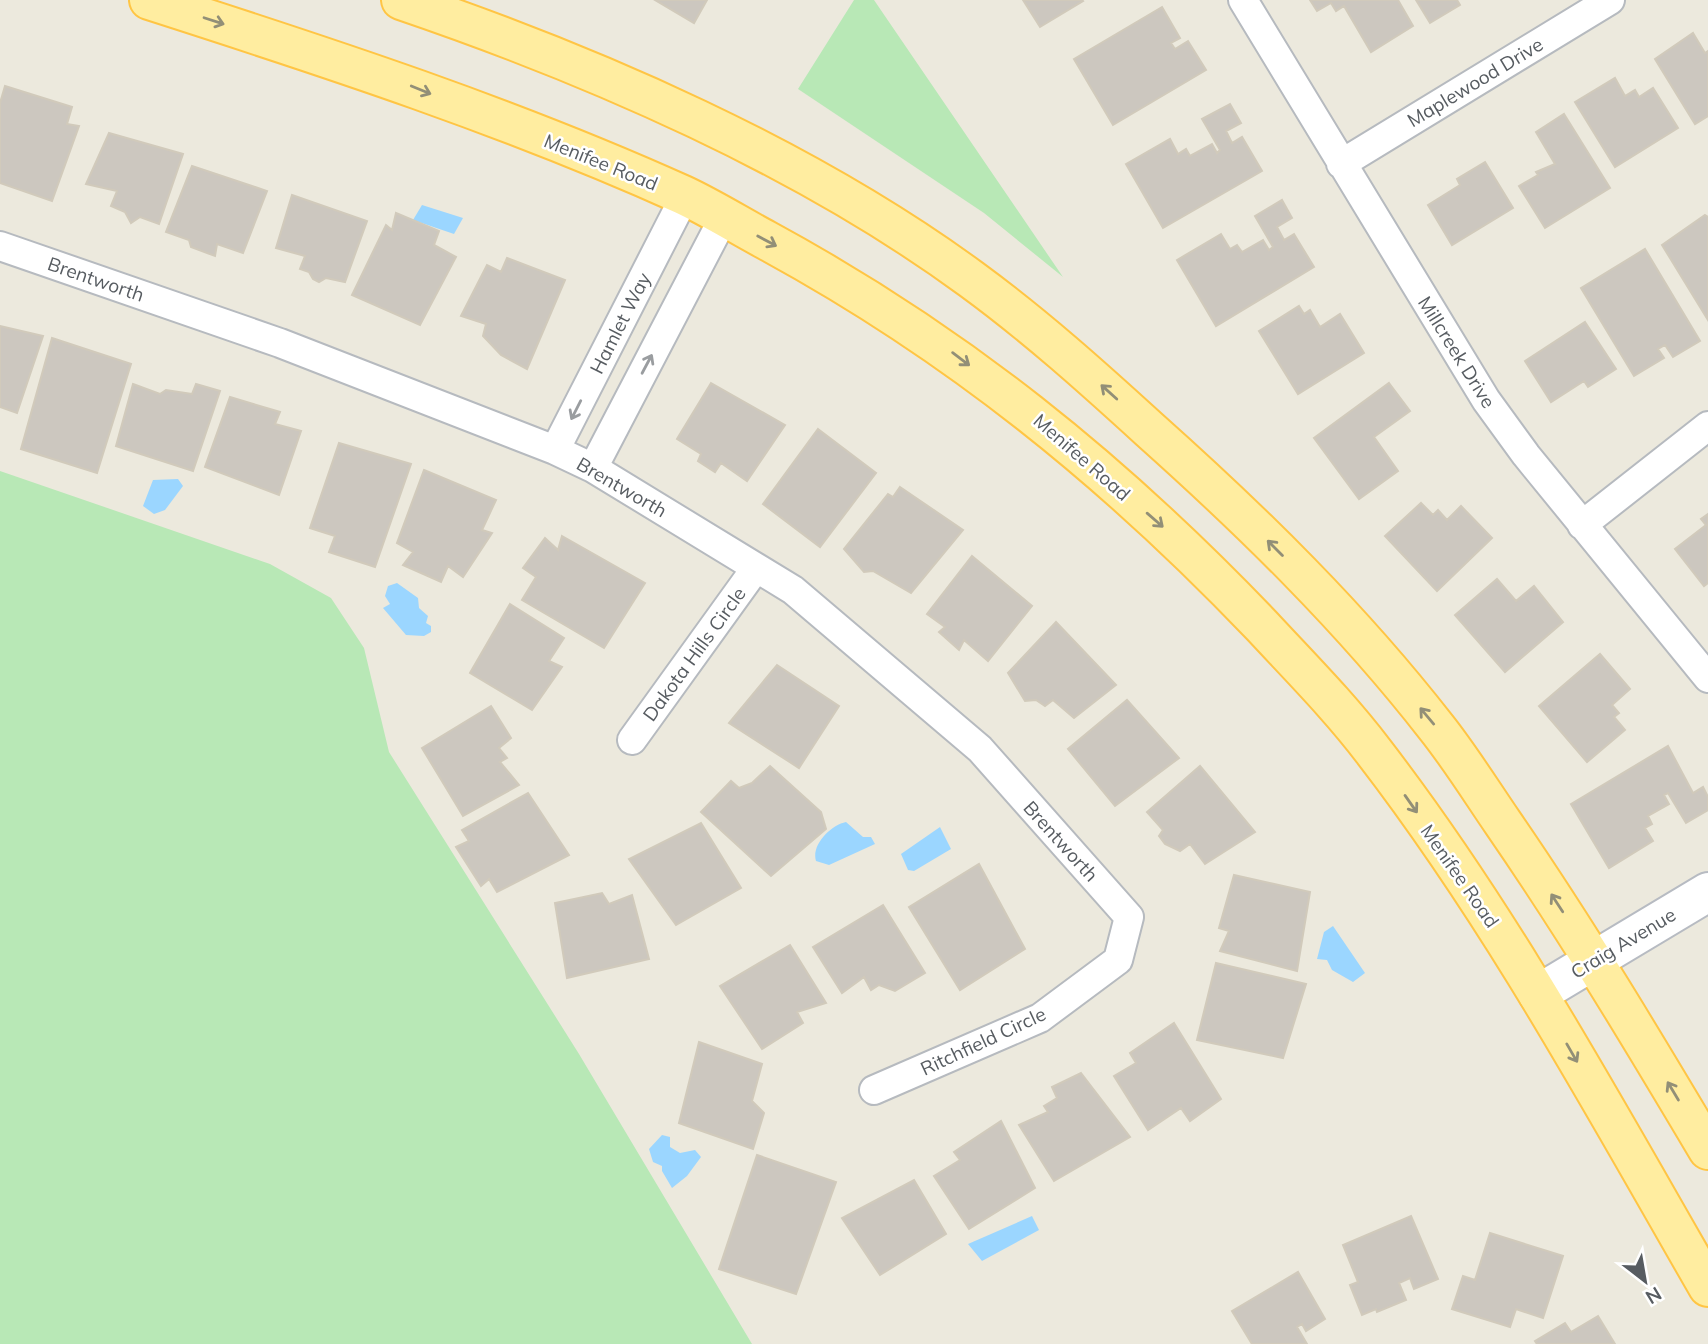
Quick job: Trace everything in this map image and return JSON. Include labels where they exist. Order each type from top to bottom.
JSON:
[{"type":"main road","name":"Menifee Road","points":[[149,0],[401,81],[685,196],[808,263],[946,348],[1054,430],[1172,535],[1307,674],[1373,751],[1490,917],[1538,994],[1708,1287]]},
{"type":"main road","points":[[401,0],[636,92],[734,136],[824,186],[970,278],[1072,359],[1218,491],[1346,619],[1438,729],[1594,960],[1708,1150]]},
{"type":"street","name":"Millcreek Drive","points":[[1243,0],[1486,400],[1582,525],[1708,678]]},
{"type":"street","name":"Maplewood Drive","points":[[1341,164],[1610,0]]},
{"type":"street","name":"Hamlet Way","points":[[555,450],[685,196]]},
{"type":"street","points":[[593,468],[724,217]]},
{"type":"street","name":"Brentworth","points":[[0,246],[280,343],[555,450],[593,468],[793,590],[980,749],[1129,916]]},
{"type":"street","points":[[1582,525],[1708,426]]},
{"type":"street","name":"Dakota Hills Circle","points":[[632,740],[756,568]]},
{"type":"street","name":"Craig Avenue","points":[[1538,994],[1708,892]]},
{"type":"street","name":"Ritchfield Circle","points":[[874,1090],[1040,1018],[1118,960],[1129,916]]},
{"type":"green space","points":[[854,0],[874,0],[1063,277],[984,213],[798,89]]},
{"type":"green space","points":[[0,471],[270,564],[331,598],[364,648],[389,752],[579,1054],[752,1344],[0,1344]]},
{"type":"water","points":[[422,205],[463,218],[454,234],[413,220]]},
{"type":"water","points":[[178,479],[183,486],[165,510],[154,514],[143,506],[153,480]]},
{"type":"water","points":[[397,583],[418,598],[419,608],[428,616],[426,623],[431,626],[431,632],[424,636],[406,635],[383,608],[390,604],[385,596],[388,586]]},
{"type":"water","points":[[846,822],[863,837],[871,837],[875,844],[829,865],[816,861],[819,842],[834,827]]},
{"type":"water","points":[[940,827],[951,849],[914,871],[908,870],[901,854]]},
{"type":"water","points":[[1333,926],[1365,973],[1353,982],[1332,970],[1327,960],[1317,959],[1324,932]]},
{"type":"water","points":[[662,1135],[670,1137],[670,1147],[680,1153],[695,1150],[701,1157],[687,1176],[672,1188],[662,1166],[653,1162],[649,1149]]},
{"type":"water","points":[[1032,1216],[1039,1230],[982,1261],[968,1244]]},
{"type":"building","points":[[655,0],[707,0],[694,23]]},
{"type":"building","points":[[1023,0],[1082,0],[1083,1],[1040,27]]},
{"type":"building","points":[[1310,0],[1398,0],[1413,26],[1371,52],[1344,6],[1336,11],[1331,3],[1317,11]]},
{"type":"building","points":[[1416,0],[1457,0],[1460,5],[1430,23]]},
{"type":"building","points":[[1162,7],[1180,38],[1171,43],[1175,49],[1188,41],[1206,70],[1113,125],[1074,59]]},
{"type":"building","points":[[1693,33],[1705,53],[1708,51],[1708,116],[1695,124],[1655,59]]},
{"type":"building","points":[[1615,78],[1625,96],[1635,90],[1639,97],[1653,88],[1678,128],[1615,167],[1575,102]]},
{"type":"building","points":[[5,86],[72,107],[67,124],[79,126],[52,201],[0,183],[0,103]]},
{"type":"building","points":[[1230,104],[1241,123],[1226,131],[1232,143],[1242,137],[1262,171],[1163,228],[1126,164],[1170,139],[1178,154],[1186,149],[1190,156],[1212,144],[1217,153],[1220,150],[1202,119]]},
{"type":"building","points":[[1564,114],[1610,188],[1545,228],[1519,186],[1538,175],[1536,172],[1555,164],[1536,132]]},
{"type":"building","points":[[109,133],[183,154],[159,224],[140,217],[131,223],[125,212],[111,206],[117,191],[86,184]]},
{"type":"building","points":[[1485,162],[1513,208],[1452,245],[1428,205],[1460,185],[1457,179]]},
{"type":"building","points":[[192,166],[267,191],[243,253],[217,244],[215,256],[191,247],[189,240],[166,232]]},
{"type":"building","points":[[292,195],[367,221],[345,282],[326,278],[319,282],[313,279],[309,272],[300,269],[305,256],[276,248]]},
{"type":"building","points":[[1282,200],[1292,218],[1277,227],[1284,240],[1294,234],[1314,267],[1216,326],[1177,260],[1221,234],[1230,249],[1237,245],[1242,252],[1263,240],[1269,250],[1273,247],[1255,216]]},
{"type":"building","points":[[396,213],[439,231],[434,245],[456,257],[420,325],[352,295],[386,225],[392,230]]},
{"type":"building","points":[[1705,215],[1708,217],[1708,320],[1662,245]]},
{"type":"building","points":[[1645,249],[1700,341],[1673,357],[1665,345],[1658,349],[1664,358],[1634,376],[1581,288]]},
{"type":"building","points":[[507,258],[565,280],[527,369],[501,355],[483,336],[486,324],[461,316],[487,265],[501,272]]},
{"type":"building","points":[[1299,306],[1304,314],[1310,310],[1320,327],[1340,314],[1364,353],[1298,394],[1259,331]]},
{"type":"building","points":[[1585,322],[1616,369],[1588,387],[1584,381],[1551,402],[1525,361]]},
{"type":"building","points":[[0,326],[43,336],[17,413],[0,407]]},
{"type":"building","points":[[52,338],[131,364],[97,473],[21,449]]},
{"type":"building","points":[[711,383],[785,425],[747,481],[721,463],[715,472],[698,461],[701,454],[677,439]]},
{"type":"building","points":[[1389,383],[1410,411],[1374,437],[1398,471],[1359,499],[1314,438]]},
{"type":"building","points":[[133,384],[160,394],[166,390],[192,394],[196,384],[220,391],[193,471],[116,446]]},
{"type":"building","points":[[230,397],[280,412],[275,424],[301,431],[279,495],[205,467]]},
{"type":"building","points":[[818,429],[876,473],[820,547],[763,504]]},
{"type":"building","points":[[339,443],[411,464],[375,567],[329,552],[335,536],[310,528]]},
{"type":"building","points":[[424,470],[496,500],[482,530],[492,533],[463,577],[448,566],[441,582],[403,565],[413,552],[397,543]]},
{"type":"building","points":[[900,487],[963,530],[911,593],[873,571],[864,572],[844,549],[888,494],[893,497]]},
{"type":"building","points":[[1421,503],[1433,515],[1438,510],[1447,520],[1461,506],[1492,538],[1437,591],[1385,536]]},
{"type":"building","points":[[1708,514],[1708,583],[1704,586],[1675,549],[1706,525],[1701,519]]},
{"type":"building","points":[[562,536],[645,583],[604,648],[522,600],[536,577],[523,568],[545,538],[558,550]]},
{"type":"building","points":[[972,556],[1032,606],[988,661],[964,640],[959,650],[939,632],[945,627],[927,614]]},
{"type":"building","points":[[1497,579],[1516,601],[1534,586],[1563,622],[1505,672],[1455,615]]},
{"type":"building","points":[[510,604],[564,638],[549,661],[562,667],[532,710],[470,673]]},
{"type":"building","points":[[1056,622],[1116,685],[1074,718],[1053,700],[1045,706],[1036,700],[1025,701],[1008,673]]},
{"type":"building","points":[[1600,654],[1630,689],[1612,705],[1619,713],[1614,717],[1625,730],[1587,762],[1539,706]]},
{"type":"building","points":[[777,665],[839,706],[799,768],[729,723]]},
{"type":"building","points":[[1127,700],[1179,758],[1115,806],[1068,749]]},
{"type":"building","points":[[491,706],[511,738],[499,748],[507,758],[500,762],[519,785],[463,816],[422,748]]},
{"type":"building","points":[[1668,746],[1693,793],[1703,787],[1708,797],[1708,810],[1686,823],[1668,793],[1664,795],[1669,804],[1648,816],[1652,824],[1645,828],[1653,841],[1609,868],[1571,804]]},
{"type":"building","points":[[770,766],[821,812],[826,829],[771,876],[701,812],[731,781],[739,788],[752,783]]},
{"type":"building","points":[[1200,766],[1255,832],[1205,864],[1190,844],[1180,851],[1165,844],[1159,836],[1163,830],[1147,812]]},
{"type":"building","points":[[528,793],[569,855],[497,892],[489,879],[481,886],[456,847],[469,841],[462,830]]},
{"type":"building","points":[[701,823],[741,888],[676,925],[629,859]]},
{"type":"building","points":[[979,864],[1025,949],[960,990],[909,907]]},
{"type":"building","points":[[1234,875],[1310,892],[1297,971],[1220,951],[1229,931],[1219,928]]},
{"type":"building","points":[[602,893],[609,904],[632,895],[649,959],[567,978],[555,903]]},
{"type":"building","points":[[883,905],[925,973],[895,991],[879,985],[871,990],[864,977],[842,993],[813,947]]},
{"type":"building","points":[[790,945],[826,1003],[797,1012],[803,1023],[762,1049],[720,986]]},
{"type":"building","points":[[1216,963],[1306,984],[1283,1058],[1197,1040]]},
{"type":"building","points":[[1174,1023],[1221,1099],[1190,1121],[1181,1108],[1148,1130],[1114,1076],[1136,1063],[1130,1053]]},
{"type":"building","points":[[699,1042],[762,1064],[752,1101],[764,1113],[753,1149],[679,1123]]},
{"type":"building","points":[[1081,1073],[1130,1137],[1054,1181],[1019,1125],[1048,1112],[1044,1106],[1057,1098],[1052,1087]]},
{"type":"building","points":[[1001,1121],[1035,1188],[969,1229],[934,1176],[960,1160],[954,1152]]},
{"type":"building","points":[[757,1155],[836,1182],[796,1294],[719,1269]]},
{"type":"building","points":[[914,1180],[946,1234],[880,1275],[842,1218]]},
{"type":"building","points":[[1411,1216],[1438,1279],[1414,1289],[1410,1278],[1399,1283],[1406,1300],[1362,1315],[1350,1285],[1358,1282],[1343,1245]]},
{"type":"building","points":[[1490,1233],[1563,1256],[1543,1318],[1516,1309],[1510,1327],[1452,1309],[1463,1276],[1475,1280]]},
{"type":"building","points":[[1298,1272],[1325,1319],[1306,1331],[1302,1324],[1297,1327],[1307,1344],[1252,1344],[1232,1311]]},
{"type":"building","points":[[1598,1316],[1615,1344],[1537,1344],[1535,1341],[1565,1323],[1571,1332]]}]
